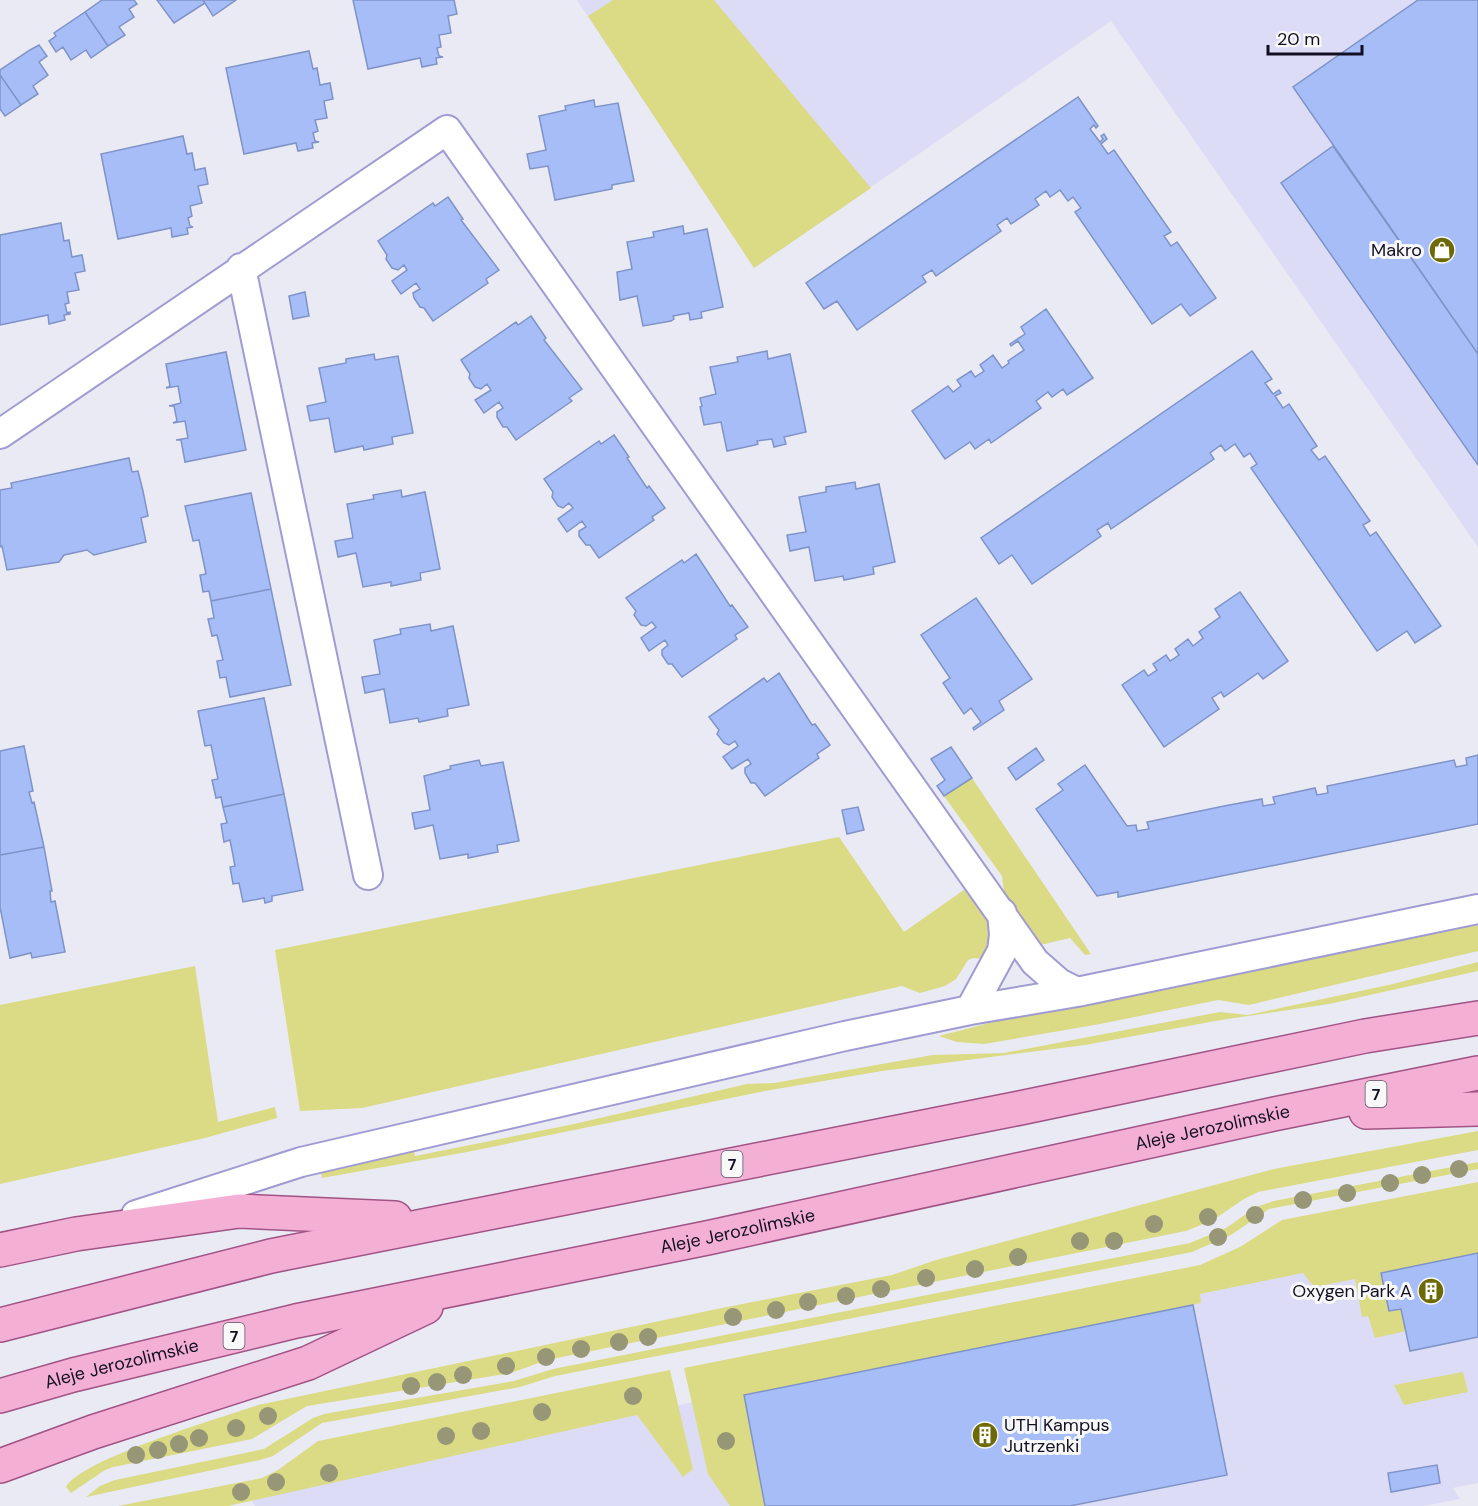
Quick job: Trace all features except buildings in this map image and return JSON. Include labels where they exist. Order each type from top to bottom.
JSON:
[{"type":"main road","points":[[1365,1036],[1478,997]]},
{"type":"main road","name":"7","points":[[0,1325],[271,1256],[1020,1108],[1365,1036],[1478,1018]]},
{"type":"main road","name":"Aleje Jerozolimskie","points":[[0,1396],[73,1375],[296,1321],[707,1238],[1274,1114],[1478,1073]]},
{"type":"main road","points":[[1274,1114],[1478,1109]]},
{"type":"main road","points":[[0,1250],[76,1234],[239,1210],[445,1221]]},
{"type":"main road","points":[[0,1466],[93,1432],[308,1363],[471,1286]]},
{"type":"street","points":[[0,434],[447,130],[1035,962],[1059,983],[1077,992]]},
{"type":"street","points":[[241,268],[368,875]]},
{"type":"street","points":[[76,1234],[302,1162],[845,1036],[970,1010],[1077,992],[1478,909]]},
{"type":"street","points":[[970,1010],[1002,951],[1004,935],[1002,914]]},
{"type":"shaded area","points":[[577,0],[1478,0],[1478,547],[1111,21],[754,268]]},
{"type":"shaded area","points":[[613,0],[714,0],[871,188],[754,268],[588,16]]},
{"type":"shaded area","points":[[972,778],[1091,954],[1085,955],[1070,938],[1040,945],[1004,892],[1002,876],[944,796]]},
{"type":"shaded area","points":[[839,837],[904,932],[968,887],[986,914],[991,929],[983,959],[968,960],[956,979],[945,986],[920,993],[902,986],[362,1108],[300,1111],[275,950]]},
{"type":"shaded area","points":[[1478,925],[1478,951],[1249,1005],[1218,1000],[984,1044],[957,1042],[939,1036],[997,1021],[1129,993]]},
{"type":"shaded area","points":[[1478,962],[1478,971],[1329,1004],[1221,1020],[1085,1045],[882,1071],[765,1091],[467,1152],[322,1178],[321,1172],[414,1151],[415,1156],[574,1124],[747,1084],[774,1083],[933,1055],[1004,1053],[1220,1012],[1248,1015],[1393,984]]},
{"type":"shaded area","points":[[195,966],[218,1122],[275,1107],[277,1118],[205,1138],[0,1184],[0,1005]]},
{"type":"shaded area","points":[[1478,1131],[1478,1150],[1258,1192],[1213,1220],[1186,1231],[547,1360],[511,1373],[307,1406],[252,1439],[113,1467],[71,1493],[66,1487],[77,1476],[124,1452],[258,1405],[717,1309],[892,1275],[936,1260],[1274,1169]]},
{"type":"shaded area","points":[[1478,1162],[1478,1169],[1269,1209],[1231,1235],[1192,1252],[555,1376],[520,1387],[322,1423],[273,1456],[86,1497],[100,1486],[115,1480],[264,1449],[313,1418],[324,1414],[514,1381],[553,1369],[1190,1243],[1226,1228],[1256,1207],[1274,1201]]},
{"type":"shaded area","points":[[1478,1182],[1478,1253],[1381,1273],[1389,1311],[1401,1309],[1406,1331],[1375,1338],[1368,1316],[1362,1317],[1355,1279],[1314,1287],[1303,1273],[1200,1294],[1201,1303],[745,1395],[765,1506],[730,1506],[708,1474],[684,1368],[1200,1265],[1240,1247],[1282,1220]]},
{"type":"shaded area","points":[[1478,1235],[1478,1483],[1453,1488],[1460,1499],[1424,1506],[255,1506],[251,1500],[637,1414]]},
{"type":"shaded area","points":[[670,1370],[693,1469],[683,1477],[637,1415],[228,1506],[118,1506],[262,1478],[278,1470],[318,1441]]},
{"type":"shaded area","points":[[1463,1372],[1468,1392],[1404,1405],[1394,1385]]},
{"type":"place","name":"Makro","points":[[1442,250]]},
{"type":"place","name":"Oxygen Park A","points":[[1431,1291]]},
{"type":"place","name":"UTH Kampus Jutrzenki","points":[[985,1435]]}]
